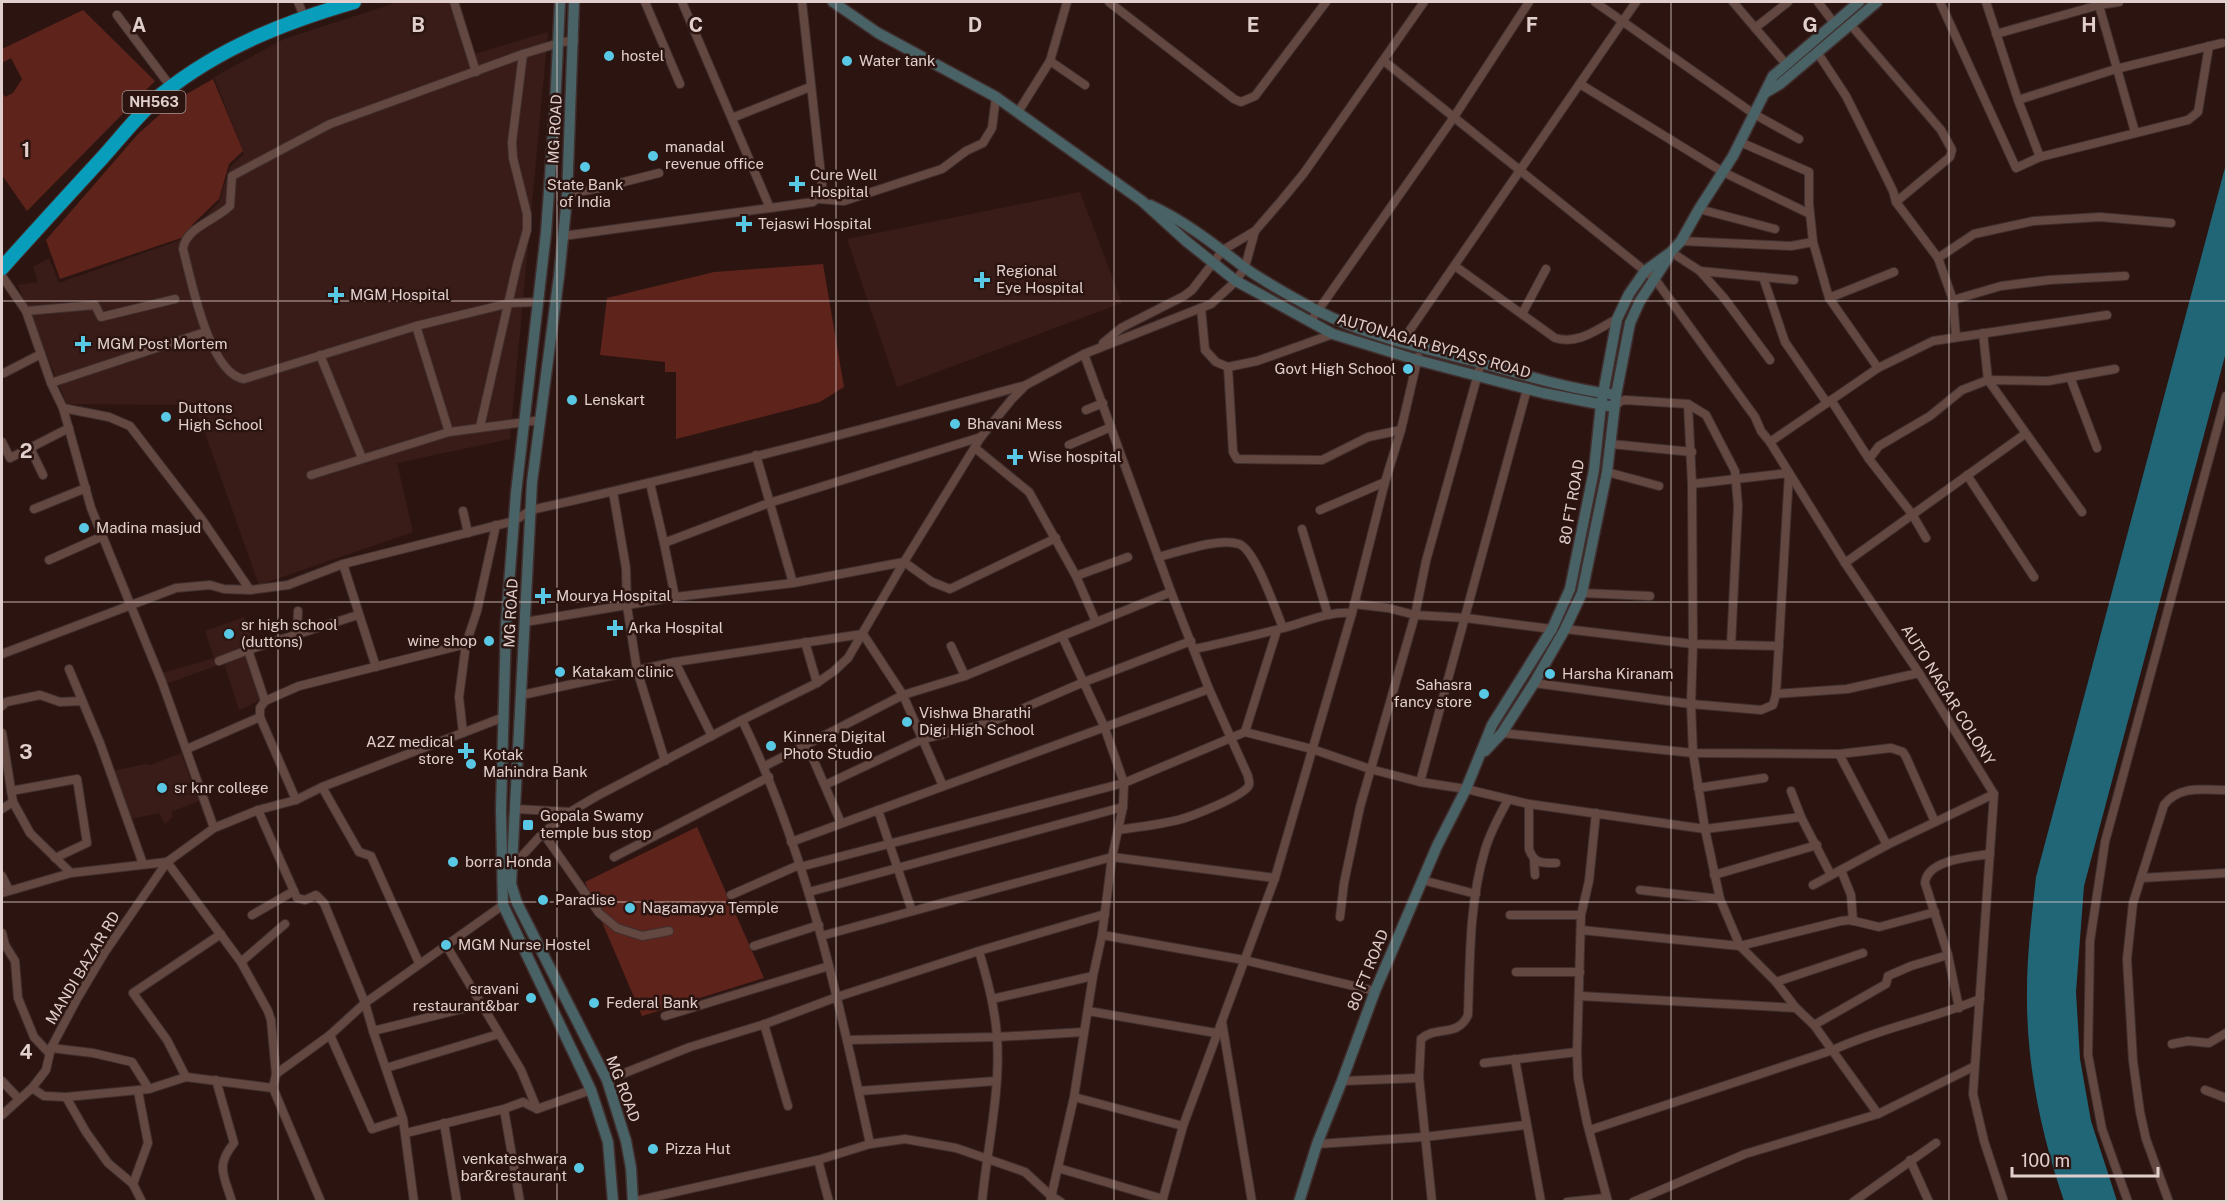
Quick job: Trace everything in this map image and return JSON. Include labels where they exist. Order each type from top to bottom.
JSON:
[{"type":"highway","name":"NH563","points":[[2,268],[130,127],[171,87],[262,33],[304,16],[351,2]]},
{"type":"main road","name":"MG ROAD","points":[[560,2],[559,43],[539,302],[524,422],[506,624],[501,809],[503,904],[591,1090],[608,1142],[613,1202]]},
{"type":"main road","name":"MG ROAD","points":[[574,2],[567,194],[532,483],[512,884],[517,903],[607,1080],[626,1141],[632,1201]]},
{"type":"main road","name":"AUTONAGAR BYPASS ROAD","points":[[833,2],[878,33],[996,97],[1142,201],[1236,280],[1332,334],[1417,360],[1527,389],[1614,407]]},
{"type":"main road","name":"80 FT ROAD","points":[[1299,1202],[1317,1144],[1375,991],[1422,880],[1466,789],[1492,725],[1552,629],[1570,589],[1597,451],[1601,405],[1617,319],[1629,294],[1645,271],[1671,252],[1681,241],[1740,142],[1773,76],[1859,2]]},
{"type":"main road","name":"80 FT ROAD","points":[[1765,93],[1780,84],[1877,2]]},
{"type":"main road","name":"AUTONAGAR BYPASS ROAD","points":[[1142,201],[1167,213],[1245,267],[1318,311],[1401,343],[1546,381],[1616,395]]},
{"type":"main road","name":"80 FT ROAD","points":[[1480,756],[1502,733],[1534,683],[1565,629],[1582,593],[1607,472],[1614,407],[1630,323],[1640,301],[1671,252]]},
{"type":"street","points":[[298,2],[304,16]]},
{"type":"street","points":[[454,2],[476,72]]},
{"type":"street","points":[[645,2],[680,84]]},
{"type":"street","points":[[682,2],[770,208]]},
{"type":"street","points":[[563,236],[813,202],[819,199],[823,194],[823,186],[802,2]]},
{"type":"street","points":[[1018,112],[1050,61],[1067,2]]},
{"type":"street","points":[[1109,2],[1234,99],[1241,102],[1255,96],[1326,2]]},
{"type":"street","points":[[1100,346],[1121,328],[1184,296],[1223,250],[1255,231],[1304,173],[1424,2]]},
{"type":"street","points":[[1310,322],[1454,117],[1529,2]]},
{"type":"street","points":[[1595,2],[1754,114],[1799,139]]},
{"type":"street","points":[[1401,343],[1636,2]]},
{"type":"street","points":[[1733,2],[1786,64]]},
{"type":"street","points":[[1755,27],[1788,2]]},
{"type":"street","points":[[1818,2],[1834,23]]},
{"type":"street","points":[[1940,2],[2016,168],[2040,157],[2188,120],[2198,112],[2209,46]]},
{"type":"street","points":[[1986,2],[2018,100],[2040,157]]},
{"type":"street","points":[[1996,34],[2098,3],[2119,2]]},
{"type":"street","points":[[2098,3],[2135,132]]},
{"type":"street","points":[[117,15],[171,87]]},
{"type":"street","points":[[1850,24],[1941,130],[1952,150],[1950,157],[1896,202]]},
{"type":"street","points":[[539,302],[510,303],[416,326],[244,379],[237,378],[229,372],[205,332],[183,244],[195,230],[224,213],[230,206],[232,176],[330,124],[523,54],[574,40]]},
{"type":"street","points":[[2018,100],[2116,69],[2222,43]]},
{"type":"street","points":[[1817,52],[1846,96],[1893,191],[1896,202],[1938,258],[1953,300],[1956,337]]},
{"type":"street","points":[[480,427],[528,222],[513,158],[512,142],[523,54]]},
{"type":"street","points":[[1050,61],[1085,85]]},
{"type":"street","name":"AUTO NAGAR COLONY","points":[[1384,61],[1655,279],[1770,442],[1994,794]]},
{"type":"street","points":[[1580,84],[1723,172],[1810,214]]},
{"type":"street","points":[[732,118],[810,87]]},
{"type":"street","points":[[819,199],[844,201],[942,169],[983,143],[992,128],[996,97]]},
{"type":"street","points":[[1740,142],[1809,172],[1813,242],[1829,298],[1878,369]]},
{"type":"street","points":[[567,194],[612,186],[659,173]]},
{"type":"street","points":[[1699,209],[1775,229]]},
{"type":"street","points":[[1938,258],[1974,234],[2034,221],[2100,217],[2171,223]]},
{"type":"street","points":[[2,654],[176,588],[210,585],[224,590],[250,590],[288,585],[343,564],[514,521],[531,510],[842,435],[1026,385],[1100,346],[1201,308],[1218,298],[1245,267],[1255,231]]},
{"type":"street","points":[[1681,241],[1791,246],[1813,242]]},
{"type":"street","points":[[1671,252],[1700,271],[1724,298],[1770,360]]},
{"type":"street","points":[[1455,266],[1555,338],[1572,341],[1617,319]]},
{"type":"street","points":[[1522,314],[1546,269]]},
{"type":"street","points":[[1700,271],[1794,280]]},
{"type":"street","points":[[1829,298],[1894,272]]},
{"type":"street","points":[[2,276],[27,311],[51,383],[63,408],[103,537],[132,605],[187,749],[214,828]]},
{"type":"street","points":[[1953,300],[2001,286],[2049,280],[2125,276]]},
{"type":"street","points":[[1763,277],[1785,342],[1869,459],[1912,514],[1926,538]]},
{"type":"street","points":[[27,311],[95,305],[100,317],[175,299]]},
{"type":"street","points":[[1201,308],[1205,350],[1216,362],[1228,367],[1257,361],[1332,334]]},
{"type":"street","points":[[1770,442],[1878,369],[1933,341],[2046,326],[2107,315]]},
{"type":"street","points":[[416,326],[449,432]]},
{"type":"street","points":[[51,383],[205,332]]},
{"type":"street","points":[[1983,333],[1988,380],[2082,512]]},
{"type":"street","points":[[1058,1168],[1162,1200],[1183,1126],[1275,878],[1352,613],[1421,348]]},
{"type":"street","points":[[4,374],[41,354]]},
{"type":"street","points":[[1084,354],[1171,592],[1209,689],[1248,776],[1249,785],[1237,795],[1179,820],[1118,830]]},
{"type":"street","points":[[320,355],[362,458]]},
{"type":"street","points":[[1340,917],[1353,839],[1370,769],[1415,615],[1426,561],[1481,363]]},
{"type":"street","points":[[1228,367],[1233,452],[1237,459],[1322,460],[1368,437],[1401,430]]},
{"type":"street","points":[[1869,459],[1879,446],[1930,416],[1962,390],[1988,380],[2048,381],[2115,369]]},
{"type":"street","points":[[2070,377],[2097,448]]},
{"type":"street","points":[[502,879],[543,833],[570,812],[742,720],[817,683],[848,658],[981,437],[1026,385]]},
{"type":"street","points":[[1420,782],[1527,389]]},
{"type":"street","points":[[2128,1202],[2102,1129],[2088,1055],[2090,941],[2105,842],[2226,396]]},
{"type":"street","points":[[1614,407],[1625,400],[1688,404],[1706,416],[1735,471],[1738,507],[1731,645]]},
{"type":"street","points":[[1086,410],[1103,403]]},
{"type":"street","points":[[1688,404],[1692,452],[1691,704],[1693,753],[1705,829],[1720,899],[1740,946],[1814,1025],[1878,1114]]},
{"type":"street","points":[[63,408],[109,417],[130,426],[203,521],[250,590]]},
{"type":"street","points":[[311,475],[449,432],[541,420]]},
{"type":"street","points":[[1069,445],[1111,427]]},
{"type":"street","points":[[2,442],[10,458],[69,428]]},
{"type":"street","points":[[1845,563],[2025,434]]},
{"type":"street","points":[[664,543],[769,503],[981,437]]},
{"type":"street","points":[[1611,444],[1692,452]]},
{"type":"street","points":[[30,448],[43,475]]},
{"type":"street","points":[[975,448],[1029,492],[1076,576],[1096,622]]},
{"type":"street","points":[[756,455],[793,583]]},
{"type":"street","points":[[1607,472],[1659,486]]},
{"type":"street","points":[[1534,683],[1691,704],[1761,710],[1773,705],[1776,694],[1789,473],[1692,484]]},
{"type":"street","points":[[1967,475],[2034,577]]},
{"type":"street","points":[[1320,510],[1385,482]]},
{"type":"street","points":[[650,483],[675,597]]},
{"type":"street","points":[[34,509],[86,488]]},
{"type":"street","points":[[613,492],[626,568],[627,606],[638,670],[665,761]]},
{"type":"street","points":[[463,510],[468,533]]},
{"type":"street","points":[[463,733],[459,697],[466,644],[477,611],[496,525]]},
{"type":"street","points":[[1302,529],[1328,615]]},
{"type":"street","points":[[49,560],[103,537]]},
{"type":"street","points":[[525,622],[675,597],[793,583],[904,562],[932,582],[950,589],[1056,538]]},
{"type":"street","points":[[1158,556],[1214,544],[1237,543],[1253,557],[1280,629],[1245,732]]},
{"type":"street","points":[[1076,576],[1128,557]]},
{"type":"street","points":[[343,564],[376,667]]},
{"type":"street","points":[[765,766],[903,695],[965,676],[1171,592]]},
{"type":"street","points":[[1582,593],[1650,596]]},
{"type":"street","points":[[1354,604],[1388,608],[1415,615],[1466,618],[1552,629]]},
{"type":"street","points":[[297,634],[298,611]]},
{"type":"street","points":[[825,785],[923,739],[989,723],[1084,682],[1193,645],[1280,629],[1341,612],[1352,613]]},
{"type":"street","points":[[219,661],[358,615]]},
{"type":"street","points":[[1565,629],[1693,644],[1779,646]]},
{"type":"street","points":[[522,695],[675,662],[863,634]]},
{"type":"street","points":[[863,634],[903,695],[943,786]]},
{"type":"street","points":[[1050,1198],[1074,1097],[1093,976],[1102,935],[1112,857],[1123,807],[1124,783],[1104,726],[1062,636]]},
{"type":"street","points":[[806,642],[817,683]]},
{"type":"street","points":[[296,800],[260,717],[265,701],[299,686],[466,644]]},
{"type":"street","points":[[951,646],[965,676]]},
{"type":"street","points":[[248,650],[265,701]]},
{"type":"street","points":[[675,662],[712,736]]},
{"type":"street","points":[[69,669],[100,743],[143,864]]},
{"type":"street","points":[[1776,694],[1847,689],[1919,673]]},
{"type":"street","points":[[791,842],[1209,689]]},
{"type":"street","points":[[2,706],[6,702],[40,695],[60,702],[81,701]]},
{"type":"street","points":[[187,749],[260,717]]},
{"type":"street","points":[[2,876],[5,891],[71,873],[167,862],[214,828],[258,810],[296,800],[322,787],[504,717]]},
{"type":"street","points":[[742,720],[765,766],[809,892],[837,997],[870,1144]]},
{"type":"street","points":[[731,895],[800,866],[1124,783],[1245,732],[1312,749],[1370,769],[1420,782],[1466,789],[1529,804],[1705,829],[1801,817]]},
{"type":"street","points":[[2,733],[13,802],[30,833],[71,873]]},
{"type":"street","points":[[1502,733],[1693,753],[1839,754],[1891,748],[1903,752],[1935,822]]},
{"type":"street","points":[[807,745],[841,823]]},
{"type":"street","points":[[1839,754],[1887,845]]},
{"type":"street","points":[[614,857],[769,777]]},
{"type":"street","points":[[11,791],[77,778],[87,843],[55,858]]},
{"type":"street","points":[[1698,788],[1764,778]]},
{"type":"street","points":[[322,787],[359,852],[371,856],[419,963]]},
{"type":"street","points":[[2169,1202],[2146,1138],[2133,1061],[2127,959],[2133,903],[2164,805],[2170,797],[2184,790],[2226,790]]},
{"type":"street","points":[[1791,791],[1801,817],[1831,875]]},
{"type":"street","points":[[1813,885],[1887,845],[1994,794],[1973,1067],[1973,1094],[1984,1141],[2004,1202]]},
{"type":"street","points":[[1432,1202],[1419,1077],[1421,1039],[1428,1034],[1459,1027],[1465,1023],[1468,1015],[1476,894],[1486,848],[1508,800]]},
{"type":"street","points":[[2,809],[13,802]]},
{"type":"street","points":[[1529,804],[1529,849],[1534,860],[1535,875]]},
{"type":"street","points":[[809,892],[1123,807]]},
{"type":"street","points":[[516,809],[570,812]]},
{"type":"street","points":[[258,810],[300,900],[316,895],[324,903],[365,1004],[403,1119],[414,1202]]},
{"type":"street","points":[[878,810],[912,911]]},
{"type":"street","points":[[1567,1202],[1606,1200],[1578,1078],[1577,1052],[1581,915],[1589,881],[1596,813]]},
{"type":"street","points":[[543,833],[599,913],[617,928],[642,936],[669,931]]},
{"type":"street","points":[[1714,875],[1816,845]]},
{"type":"street","points":[[1959,1008],[1948,956],[1925,883],[1926,877],[1936,867],[1951,861],[1990,854]]},
{"type":"street","points":[[821,936],[1112,857],[1275,878]]},
{"type":"street","points":[[1534,860],[1540,863],[1556,863]]},
{"type":"street","points":[[167,862],[241,962],[268,1011],[271,1020],[276,1074],[273,1088],[321,1202]]},
{"type":"street","name":"MANDI BAZAR RD","points":[[2,1115],[32,1088],[46,1070],[50,1051],[76,999],[105,952],[167,862]]},
{"type":"street","points":[[1841,870],[1851,895],[1853,921]]},
{"type":"street","points":[[2141,878],[2226,873]]},
{"type":"street","points":[[1422,880],[1476,894]]},
{"type":"street","points":[[1640,890],[1720,899]]},
{"type":"street","points":[[252,915],[294,891]]},
{"type":"street","points":[[276,1074],[330,1035],[365,1004],[419,963],[503,904]]},
{"type":"street","points":[[1581,930],[1740,946],[1841,921],[1853,921],[1880,927],[1935,912]]},
{"type":"street","points":[[607,1080],[690,1047],[764,1024],[837,997],[979,951],[1105,914]]},
{"type":"street","points":[[1510,915],[1581,915]]},
{"type":"street","points":[[241,962],[285,924]]},
{"type":"street","points":[[754,946],[819,926]]},
{"type":"street","points":[[2,933],[5,952],[15,961],[18,998],[34,1037],[50,1051],[93,1053],[132,1062],[149,1089]]},
{"type":"street","points":[[186,1077],[167,1040],[133,993],[221,933]]},
{"type":"street","points":[[1102,935],[1244,960],[1375,991]]},
{"type":"street","points":[[446,945],[521,1070],[537,1109]]},
{"type":"street","points":[[979,951],[992,999],[997,1037],[996,1081],[982,1202]]},
{"type":"street","points":[[1776,982],[1863,953]]},
{"type":"street","points":[[1814,1025],[1886,984],[1888,976],[1911,966],[1948,956]]},
{"type":"street","points":[[665,1016],[829,966]]},
{"type":"street","points":[[1516,972],[1580,972]]},
{"type":"street","points":[[992,999],[1093,976]]},
{"type":"street","points":[[1580,996],[1796,1008]]},
{"type":"street","points":[[1590,1130],[1833,1050],[1862,1037],[1959,1008],[1980,999]]},
{"type":"street","points":[[374,1031],[482,1004]]},
{"type":"street","points":[[1088,1011],[1216,1033]]},
{"type":"street","points":[[1222,1020],[1252,1202]]},
{"type":"street","points":[[764,1024],[788,1106]]},
{"type":"street","points":[[847,1040],[997,1037],[1084,1032]]},
{"type":"street","points":[[2172,1044],[2188,1041],[2209,1043],[2226,1033]]},
{"type":"street","points":[[386,1068],[499,1034]]},
{"type":"street","points":[[330,1035],[372,1129],[403,1119]]},
{"type":"street","points":[[1484,1063],[1577,1052]]},
{"type":"street","points":[[1515,1059],[1541,1202]]},
{"type":"street","points":[[1633,1202],[1745,1154],[1878,1114],[1973,1067]]},
{"type":"street","points":[[32,1088],[44,1096],[66,1097],[138,1091],[186,1077],[273,1088]]},
{"type":"street","points":[[1342,1082],[1419,1077]]},
{"type":"street","points":[[216,1080],[234,1143],[223,1156],[222,1168],[232,1202]]},
{"type":"street","points":[[2,1081],[19,1099]]},
{"type":"street","points":[[859,1091],[996,1081]]},
{"type":"street","points":[[406,1133],[504,1109],[523,1102],[537,1109],[591,1090]]},
{"type":"street","points":[[2205,1090],[2226,1098]]},
{"type":"street","points":[[133,1184],[148,1143],[138,1091]]},
{"type":"street","points":[[66,1097],[86,1132],[108,1162],[133,1184],[142,1202]]},
{"type":"street","points":[[1074,1097],[1183,1126]]},
{"type":"street","points":[[504,1109],[520,1202]]},
{"type":"street","points":[[444,1123],[457,1202]]},
{"type":"street","points":[[1317,1144],[1424,1137],[1526,1125]]},
{"type":"street","points":[[632,1201],[818,1160],[870,1144],[905,1139],[956,1148],[1025,1172],[1050,1198],[1061,1202]]},
{"type":"street","points":[[1853,1202],[1936,1143]]},
{"type":"street","points":[[818,1160],[829,1202]]},
{"type":"street","points":[[1910,1160],[1929,1202]]},
{"type":"shaded area","points":[[398,2],[460,2],[475,54],[548,32],[510,439],[397,463],[413,532],[259,585],[200,419],[187,405],[67,404],[18,285],[38,282],[33,267],[49,258],[59,283],[186,238],[219,202],[230,167],[244,154],[214,77],[284,39]]},
{"type":"shaded area","points":[[83,10],[155,81],[27,211],[2,175],[2,92],[5,97],[13,93],[22,79],[11,58],[2,63],[2,49]]},
{"type":"shaded area","points":[[213,79],[243,151],[229,164],[219,199],[193,224],[184,237],[60,279],[46,240],[138,134],[176,100]]},
{"type":"shaded area","name":"Regional Eye Hospital","points":[[1080,192],[1122,303],[897,387],[847,239]]},
{"type":"shaded area","points":[[823,264],[844,387],[820,402],[676,439],[676,372],[665,372],[665,362],[600,355],[607,298],[714,272]]},
{"type":"shaded area","points":[[244,617],[253,642],[244,649],[261,700],[239,710],[224,663],[166,684],[162,673],[214,658],[205,631]]},
{"type":"shaded area","points":[[181,753],[199,801],[171,812],[173,816],[165,824],[159,813],[131,819],[113,771],[145,764],[151,765]]},
{"type":"shaded area","points":[[697,827],[764,978],[642,1016],[585,882]]},
{"type":"water","points":[[2226,164],[2226,352],[2084,886],[2076,992],[2080,1059],[2091,1121],[2117,1201],[2064,1201],[2048,1150],[2036,1098],[2029,1045],[2027,977],[2036,877]]},
{"type":"place","name":"hostel","points":[[609,56]]},
{"type":"place","name":"Water tank","points":[[847,61]]},
{"type":"place","name":"manadal revenue office","points":[[653,156]]},
{"type":"place","name":"State Bank of India","points":[[585,167]]},
{"type":"place","name":"Cure Well Hospital","points":[[797,184]]},
{"type":"place","name":"Tejaswi Hospital","points":[[744,224]]},
{"type":"place","name":"Regional Eye Hospital","points":[[982,280]]},
{"type":"place","name":"MGM Hospital","points":[[336,295]]},
{"type":"place","name":"MGM Post Mortem","points":[[83,344]]},
{"type":"place","name":"Govt High School","points":[[1408,369]]},
{"type":"place","name":"Lenskart","points":[[572,400]]},
{"type":"place","name":"Duttons High School","points":[[166,417]]},
{"type":"place","name":"Bhavani Mess","points":[[955,424]]},
{"type":"place","name":"Wise hospital","points":[[1015,457]]},
{"type":"place","name":"Madina masjud","points":[[84,528]]},
{"type":"place","name":"Mourya Hospital","points":[[543,596]]},
{"type":"place","name":"Arka Hospital","points":[[615,628]]},
{"type":"place","name":"sr high school (duttons)","points":[[229,634]]},
{"type":"place","name":"wine shop","points":[[489,641]]},
{"type":"place","name":"Katakam clinic","points":[[560,672]]},
{"type":"place","name":"Harsha Kiranam","points":[[1550,674]]},
{"type":"place","name":"Sahasra fancy store","points":[[1484,694]]},
{"type":"place","name":"Vishwa Bharathi Digi High School","points":[[907,722]]},
{"type":"place","name":"Kinnera Digital Photo Studio","points":[[771,746]]},
{"type":"place","name":"A2Z medical store","points":[[466,751]]},
{"type":"place","name":"Kotak Mahindra Bank","points":[[471,764]]},
{"type":"place","name":"sr knr college","points":[[162,788]]},
{"type":"place","name":"Gopala Swamy temple bus stop","points":[[528,825]]},
{"type":"place","name":"borra Honda","points":[[453,862]]},
{"type":"place","name":"Paradise","points":[[543,900]]},
{"type":"place","name":"Nagamayya Temple","points":[[630,908]]},
{"type":"place","name":"MGM Nurse Hostel","points":[[446,945]]},
{"type":"place","name":"sravani restaurant&bar","points":[[531,998]]},
{"type":"place","name":"Federal Bank","points":[[594,1003]]},
{"type":"place","name":"Pizza Hut","points":[[653,1149]]},
{"type":"place","name":"venkateshwara bar&restaurant","points":[[579,1168]]}]
